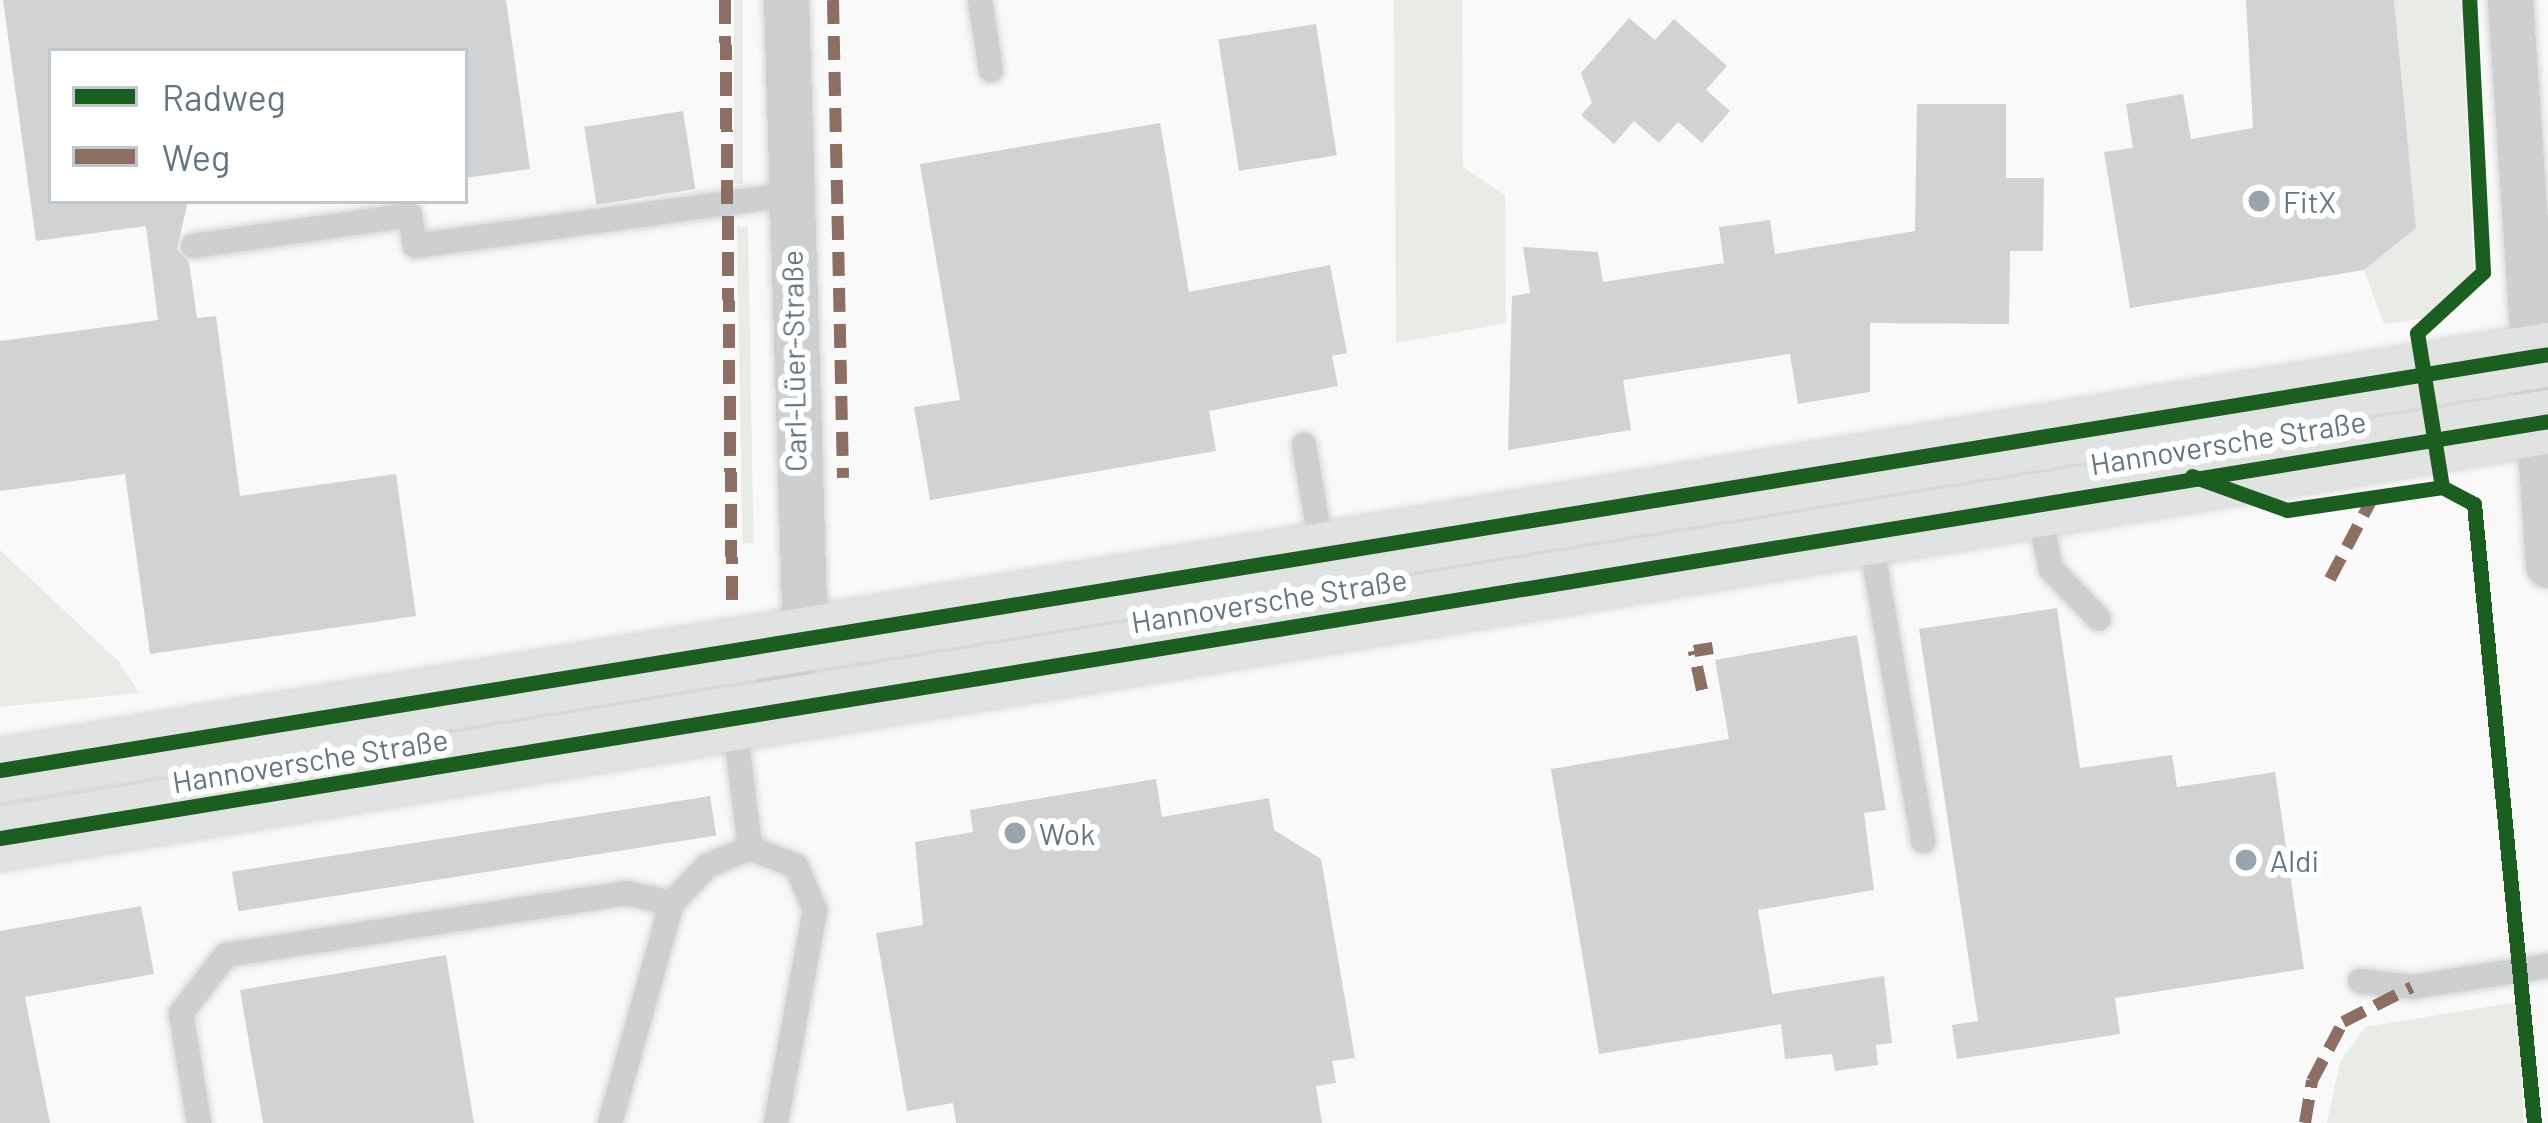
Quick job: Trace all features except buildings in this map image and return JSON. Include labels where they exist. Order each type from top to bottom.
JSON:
[{"type":"main road","name":"Hannoversche Straße","points":[[0,770],[2541,354]]},
{"type":"main road","name":"Hannoversche Straße","points":[[0,838],[2036,501],[2543,422]]},
{"type":"street","name":"Carl-Lüer-Straße","points":[[786,0],[805,639]]},
{"type":"street","points":[[2510,0],[2541,354],[2548,565]]},
{"type":"street","points":[[748,714],[805,639]]},
{"type":"lane","points":[[980,0],[991,70]]},
{"type":"lane","points":[[193,246],[410,215],[415,246],[789,195]]},
{"type":"lane","points":[[1304,445],[1322,554]]},
{"type":"lane","points":[[2036,501],[2051,568],[2099,619]]},
{"type":"lane","points":[[1869,529],[1923,841]]},
{"type":"lane","points":[[748,714],[750,848]]},
{"type":"lane","points":[[610,1123],[672,903],[707,866],[750,848],[796,866],[815,910],[776,1123]]},
{"type":"lane","points":[[199,1123],[181,1013],[226,956],[626,893],[672,903]]},
{"type":"lane","points":[[2360,981],[2412,987],[2548,967]]},
{"type":"shaded area","points":[[734,0],[743,0],[743,184],[734,184]]},
{"type":"shaded area","points":[[1394,0],[1462,0],[1463,167],[1505,195],[1506,323],[1396,343]]},
{"type":"shaded area","points":[[2394,0],[2461,0],[2474,273],[2427,318],[2384,324],[2364,270],[2416,228]]},
{"type":"shaded area","points":[[737,226],[748,226],[754,543],[743,543]]},
{"type":"shaded area","points":[[0,550],[120,663],[139,693],[0,707]]},
{"type":"shaded area","points":[[2517,1002],[2524,1123],[2327,1123],[2340,1062],[2365,1027]]},
{"type":"marked path","points":[[725,0],[732,603]]},
{"type":"marked path","points":[[833,0],[843,478]]},
{"type":"marked path","points":[[2330,579],[2373,497]]},
{"type":"marked path","points":[[1702,690],[1694,651],[1713,648]]},
{"type":"marked path","points":[[2305,1123],[2312,1081],[2343,1022],[2412,987]]},
{"type":"cycle path","points":[[2442,487],[2417,333],[2483,272],[2469,0]]},
{"type":"cycle path","points":[[0,770],[2548,354]]},
{"type":"cycle path","points":[[0,838],[2548,421]]},
{"type":"cycle path","points":[[2192,476],[2287,510],[2442,487],[2474,504],[2534,1123]]},
{"type":"place","name":"FitX","points":[[2259,201]]},
{"type":"place","name":"Wok","points":[[1015,833]]},
{"type":"place","name":"Aldi","points":[[2246,860]]}]
